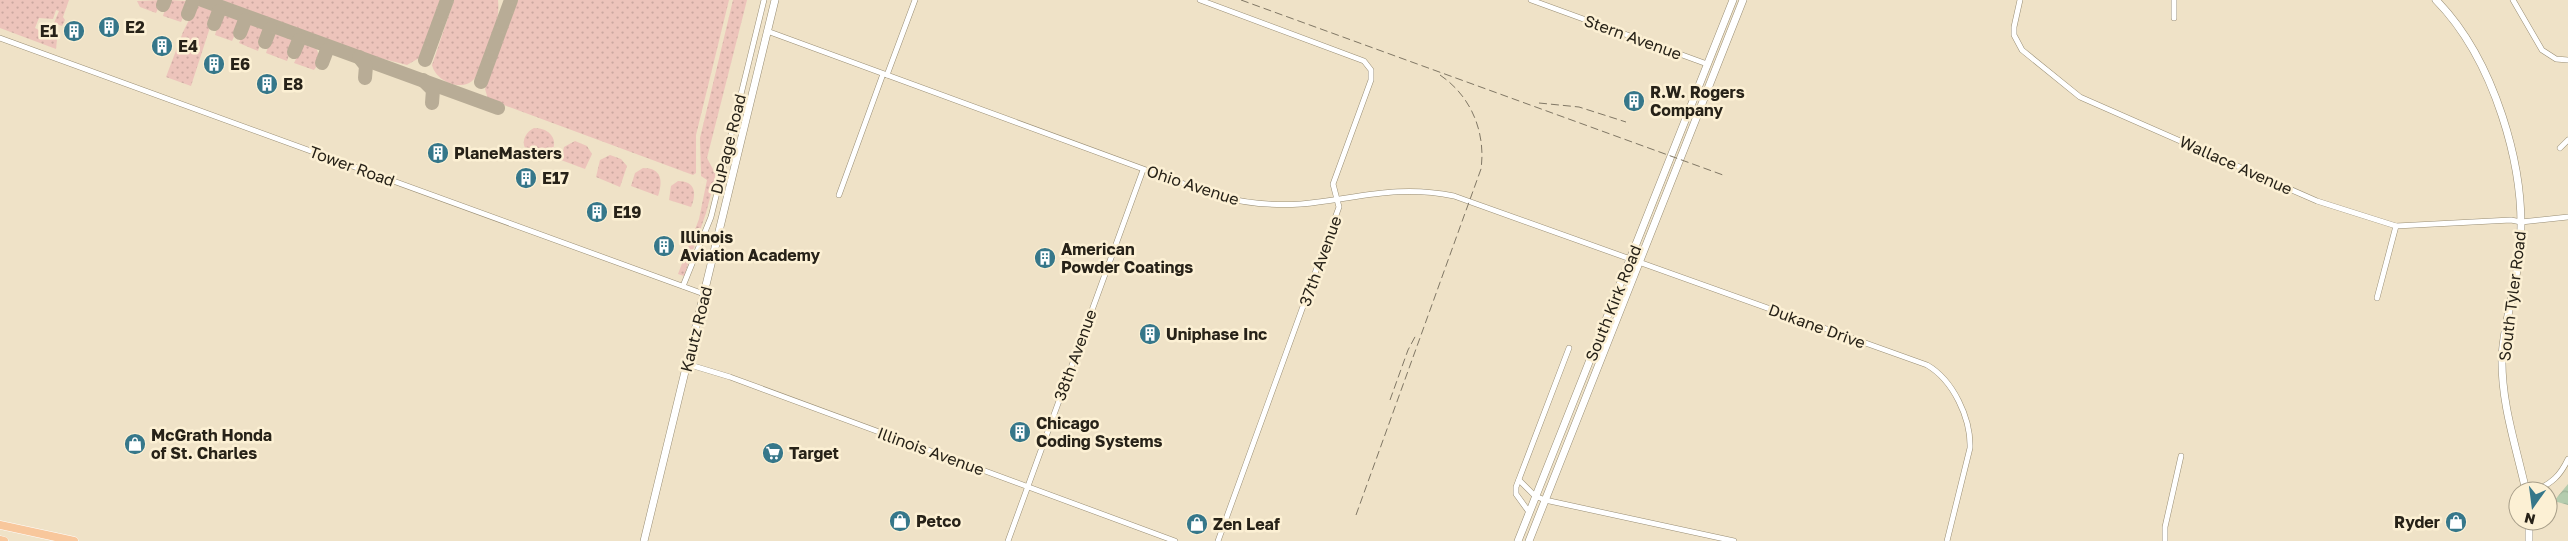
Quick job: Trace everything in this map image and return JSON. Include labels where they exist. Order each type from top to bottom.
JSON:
[{"type":"main road","name":"Kautz Road","points":[[644,541],[775,0]]},
{"type":"main road","name":"South Kirk Road","points":[[1518,541],[1733,0]]},
{"type":"main road","name":"South Kirk Road","points":[[1529,541],[1743,0]]},
{"type":"main road","name":"South Tyler Road","points":[[2436,0],[2464,33],[2483,65],[2493,90],[2516,169],[2521,222],[2520,251],[2506,322],[2502,357],[2504,397],[2524,481]]},
{"type":"main road","points":[[0,525],[74,541]]},
{"type":"street","name":"DuPage Road","points":[[683,286],[711,217],[764,0]]},
{"type":"street","points":[[838,195],[915,0]]},
{"type":"street","name":"37th Avenue","points":[[1200,0],[1364,61],[1371,70],[1371,80],[1333,184],[1339,207],[1218,541]]},
{"type":"street","name":"Stern Avenue","points":[[1531,0],[1707,64]]},
{"type":"street","name":"Wallace Avenue","points":[[2020,0],[2014,35],[2022,50],[2080,96],[2317,200],[2396,226],[2511,220],[2521,222],[2568,217]]},
{"type":"street","points":[[2174,0],[2174,18]]},
{"type":"street","points":[[2513,0],[2542,50],[2556,59],[2568,60]]},
{"type":"street","name":"Ohio Avenue","points":[[767,32],[1143,170],[1202,191],[1243,202],[1283,205],[1393,191],[1426,192],[1454,196],[1630,258]]},
{"type":"street","name":"Tower Road","points":[[0,38],[704,294]]},
{"type":"street","points":[[2560,148],[2568,140]]},
{"type":"street","name":"38th Avenue","points":[[1008,541],[1143,170]]},
{"type":"street","points":[[2377,298],[2396,226]]},
{"type":"street","name":"Dukane Drive","points":[[1630,258],[1927,365],[1940,374],[1948,384],[1965,416],[1970,433],[1970,448],[1947,541]]},
{"type":"street","points":[[1529,512],[1516,494],[1519,480],[1569,348]]},
{"type":"street","name":"Illinois Avenue","points":[[687,364],[730,377],[1175,541]]},
{"type":"street","points":[[2165,541],[2165,527],[2181,456]]},
{"type":"street","points":[[2554,481],[2561,473],[2568,459]]},
{"type":"street","points":[[1519,480],[1536,496],[1545,500],[1734,541]]},
{"type":"shaded area","points":[[0,0],[69,0],[62,26],[54,23],[59,11],[56,10],[53,19],[39,18],[35,28],[50,36],[52,29],[58,30],[56,49],[0,28]]},
{"type":"shaded area","points":[[162,0],[156,13],[140,7],[137,1]]},
{"type":"shaded area","points":[[168,0],[188,1],[188,6],[181,22],[163,16]]},
{"type":"shaded area","points":[[221,0],[440,0],[419,58],[407,65],[376,57]]},
{"type":"shaded area","points":[[454,0],[498,0],[495,30],[487,50],[475,78],[464,85],[450,84],[444,81],[432,65]]},
{"type":"shaded area","points":[[518,0],[729,0],[696,135],[696,173],[693,175],[488,99],[485,89]]},
{"type":"shaded area","points":[[733,0],[747,0],[707,158],[716,175],[706,213],[684,276],[678,274],[699,219],[707,180],[701,176],[700,138]]},
{"type":"shaded area","points":[[197,4],[213,10],[214,15],[191,86],[166,77],[183,32]]},
{"type":"shaded area","points":[[224,14],[239,19],[240,24],[232,41],[215,35],[220,17]]},
{"type":"shaded area","points":[[249,23],[265,30],[258,51],[239,43]]},
{"type":"shaded area","points":[[275,32],[294,41],[287,61],[266,53],[272,35]]},
{"type":"shaded area","points":[[304,43],[316,48],[319,56],[314,70],[294,63]]},
{"type":"shaded area","points":[[534,128],[545,130],[552,136],[554,144],[550,155],[525,148],[525,136]]},
{"type":"shaded area","points":[[575,141],[587,146],[592,154],[585,169],[561,160],[564,147]]},
{"type":"shaded area","points":[[610,155],[621,159],[627,166],[620,187],[596,177],[600,160]]},
{"type":"shaded area","points":[[643,168],[654,170],[660,176],[658,196],[631,186],[635,173]]},
{"type":"shaded area","points":[[678,181],[688,183],[693,189],[694,197],[691,207],[669,200],[671,186]]},
{"type":"water","points":[[2568,484],[2568,505],[2558,502],[2558,496]]},
{"type":"taxiway","points":[[163,5],[165,0]]},
{"type":"taxiway","points":[[202,0],[498,108]]},
{"type":"taxiway","points":[[425,60],[447,0]]},
{"type":"taxiway","points":[[481,82],[511,0]]},
{"type":"taxiway","points":[[188,14],[193,1]]},
{"type":"taxiway","points":[[214,24],[219,11]]},
{"type":"taxiway","points":[[240,33],[245,20]]},
{"type":"taxiway","points":[[265,42],[270,29]]},
{"type":"taxiway","points":[[294,52],[299,40]]},
{"type":"taxiway","points":[[322,63],[327,50]]},
{"type":"taxiway","points":[[359,57],[366,66],[365,78]]},
{"type":"taxiway","points":[[423,80],[433,90],[432,103]]},
{"type":"railway","points":[[1241,0],[1723,175]]},
{"type":"railway","points":[[1356,515],[1481,169],[1481,142],[1474,116],[1460,93],[1440,75]]},
{"type":"railway","points":[[1539,103],[1579,107],[1626,122]]},
{"type":"railway","points":[[1390,400],[1408,350],[1416,335]]},
{"type":"place","name":"E2","points":[[109,27]]},
{"type":"place","name":"E1","points":[[74,31]]},
{"type":"place","name":"E4","points":[[162,46]]},
{"type":"place","name":"E6","points":[[214,64]]},
{"type":"place","name":"E8","points":[[267,84]]},
{"type":"place","name":"R.W. Rogers Company","points":[[1634,101]]},
{"type":"place","name":"PlaneMasters","points":[[438,153]]},
{"type":"place","name":"E17","points":[[526,178]]},
{"type":"place","name":"E19","points":[[597,212]]},
{"type":"place","name":"Illinois Aviation Academy","points":[[664,246]]},
{"type":"place","name":"American Powder Coatings","points":[[1045,258]]},
{"type":"place","name":"Uniphase Inc","points":[[1150,334]]},
{"type":"place","name":"Chicago Coding Systems","points":[[1020,432]]},
{"type":"place","name":"McGrath Honda of St. Charles","points":[[135,444]]},
{"type":"place","name":"Target","points":[[773,453]]},
{"type":"place","name":"Petco","points":[[900,521]]},
{"type":"place","name":"Ryder","points":[[2456,522]]},
{"type":"place","name":"Zen Leaf","points":[[1197,524]]}]
